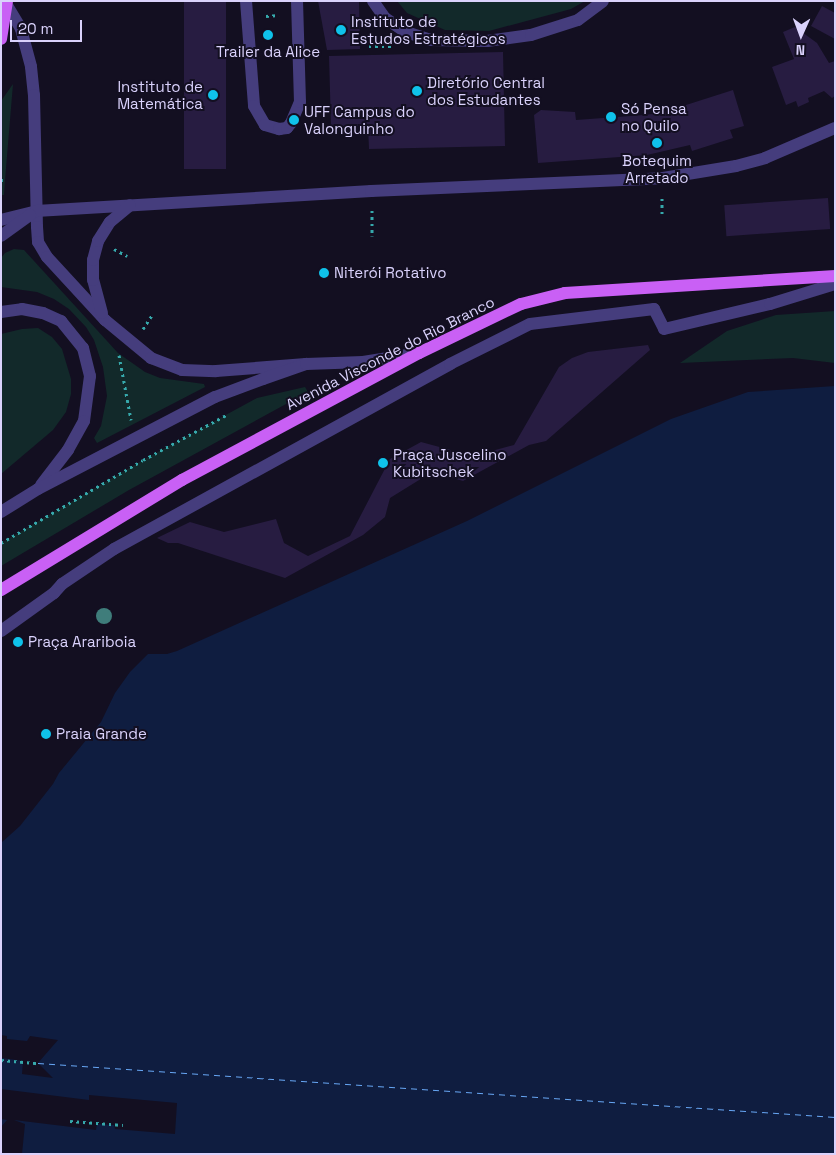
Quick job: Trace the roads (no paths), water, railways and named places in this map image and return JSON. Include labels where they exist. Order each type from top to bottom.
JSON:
[{"type":"main road","points":[[1,39],[8,4]]},
{"type":"main road","name":"Avenida Visconde do Rio Branco","points":[[1,590],[182,480],[419,353],[521,304],[565,293],[835,276]]},
{"type":"street","points":[[246,1],[254,106],[265,124],[279,129],[287,128],[291,123],[300,102],[297,7]]},
{"type":"street","points":[[373,1],[385,18],[406,32],[431,40],[487,41],[531,35],[578,20],[603,1]]},
{"type":"street","name":"Avenida Visconde do Rio Branco","points":[[8,4],[20,29],[31,67],[34,95],[38,242],[47,257],[105,320],[151,358],[182,370],[216,371],[371,361],[419,353]]},
{"type":"street","points":[[1,220],[36,211],[130,205],[371,191],[663,178],[736,166],[765,158],[835,128]]},
{"type":"street","points":[[105,320],[93,280],[93,260],[98,241],[110,222],[130,205]]},
{"type":"street","points":[[1,236],[36,211]]},
{"type":"street","points":[[1,632],[54,593],[62,584],[114,549],[450,364],[530,324],[654,309],[664,329],[770,304],[835,284]]},
{"type":"street","points":[[1,312],[22,309],[43,312],[61,321],[83,348],[90,376],[84,421],[68,450],[38,489]]},
{"type":"street","points":[[1,512],[38,489],[215,397],[306,364]]},
{"type":"water","points":[[835,386],[835,1154],[1,1154],[1,843],[20,826],[53,784],[59,773],[101,722],[115,693],[130,672],[148,654],[167,654],[177,651],[467,521],[671,419],[748,392]]},
{"type":"place","name":"Instituto de Estudos Estratégicos","points":[[341,30]]},
{"type":"place","name":"Trailer da Alice","points":[[268,35]]},
{"type":"place","name":"Diretório Central dos Estudantes","points":[[417,91]]},
{"type":"place","name":"Instituto de Matemática","points":[[213,95]]},
{"type":"place","name":"Só Pensa no Quilo","points":[[611,117]]},
{"type":"place","name":"UFF Campus do Valonguinho","points":[[294,120]]},
{"type":"place","name":"Botequim Arretado","points":[[657,143]]},
{"type":"place","name":"Niterói Rotativo","points":[[324,273]]},
{"type":"place","name":"Praça Juscelino Kubitschek","points":[[383,463]]},
{"type":"place","name":"Praça Arariboia","points":[[18,642]]},
{"type":"place","name":"Praia Grande","points":[[46,734]]}]
